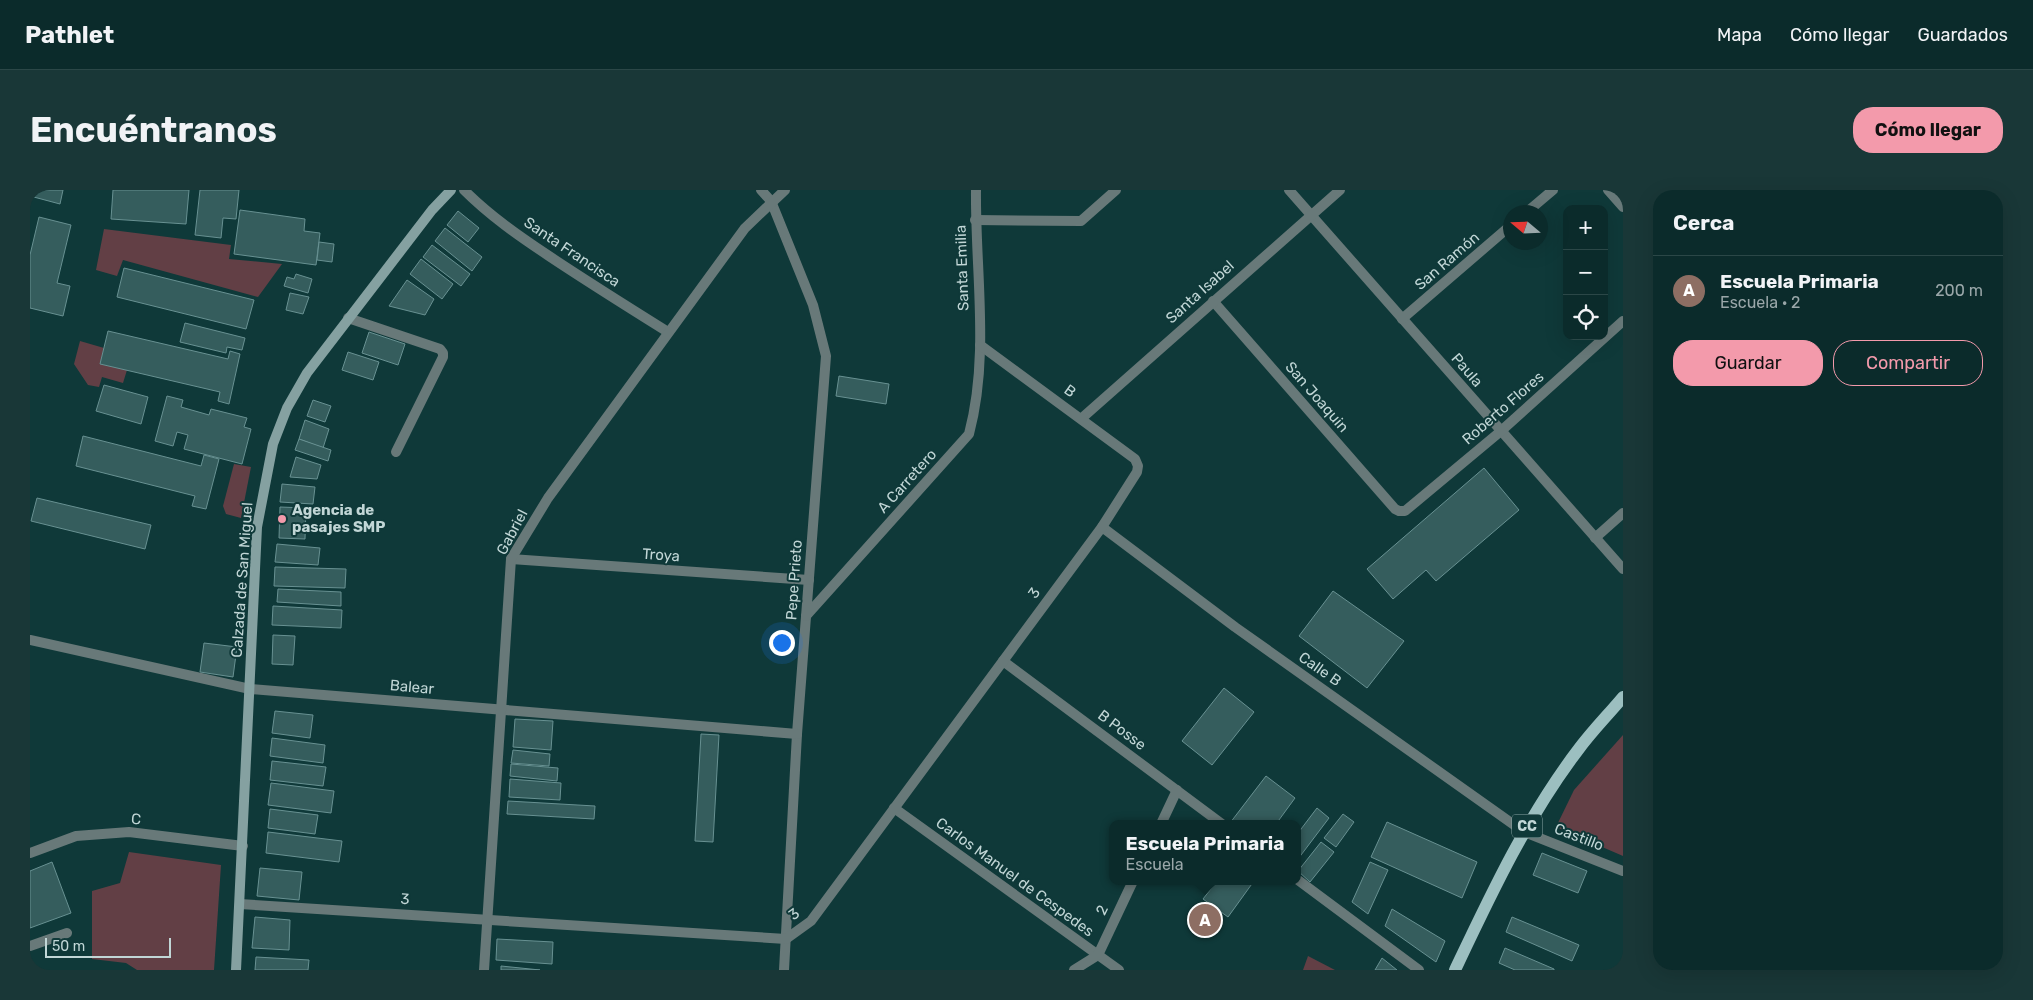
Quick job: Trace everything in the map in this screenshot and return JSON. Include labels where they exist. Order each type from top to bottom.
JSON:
[{"type":"main road","name":"Calzada de San Miguel","points":[[236,970],[257,527],[273,444],[287,408],[307,372],[432,210],[451,190]]},
{"type":"main road","name":"CC","points":[[1455,970],[1484,907],[1524,832],[1578,749],[1623,697]]},
{"type":"street","name":"Santa Francisca","points":[[464,190],[484,210],[518,235],[599,290],[668,332]]},
{"type":"street","points":[[762,190],[772,201]]},
{"type":"street","name":"Gabriel","points":[[484,970],[512,559],[548,498],[668,332],[745,228],[784,190]]},
{"type":"street","name":"Santa Emilia","points":[[976,190],[975,220],[980,345]]},
{"type":"street","points":[[975,220],[1080,221],[1116,190]]},
{"type":"street","name":"Paula","points":[[1289,190],[1623,569]]},
{"type":"street","name":"Santa Isabel","points":[[1082,418],[1340,190]]},
{"type":"street","points":[[1535,205],[1553,190]]},
{"type":"street","points":[[1608,190],[1623,207]]},
{"type":"street","name":"Pepe Prieto","points":[[772,201],[813,306],[826,356],[797,734],[784,970]]},
{"type":"street","name":"San Ramón","points":[[1402,319],[1503,232]]},
{"type":"street","name":"San Joaquin","points":[[1213,301],[1395,509],[1399,511]]},
{"type":"street","points":[[348,318],[440,349],[443,353],[443,357],[396,452]]},
{"type":"street","name":"Roberto Flores","points":[[1399,511],[1405,511],[1501,431],[1623,321]]},
{"type":"street","name":"B","points":[[980,345],[1136,459],[1138,466]]},
{"type":"street","name":"A Carretero","points":[[806,616],[970,434],[976,411],[980,345]]},
{"type":"street","name":"3","points":[[240,904],[786,939],[811,921],[1102,526],[1137,472],[1138,466]]},
{"type":"street","points":[[1595,538],[1623,513]]},
{"type":"street","name":"Calle B","points":[[1102,526],[1234,627],[1524,832]]},
{"type":"street","name":"Troya","points":[[512,559],[809,580]]},
{"type":"street","name":"Balear","points":[[30,640],[250,689],[797,734]]},
{"type":"street","name":"B Posse","points":[[1003,661],[1217,820]]},
{"type":"street","points":[[1163,820],[1177,790]]},
{"type":"street","name":"Carlos Manuel de Cespedes","points":[[894,808],[1119,970]]},
{"type":"street","name":"C","points":[[30,853],[76,836],[129,832],[243,846]]},
{"type":"street","name":"Castillo","points":[[1524,832],[1623,871]]},
{"type":"street","points":[[1301,882],[1419,970]]},
{"type":"street","name":"2","points":[[1098,955],[1131,885]]},
{"type":"street","points":[[30,946],[67,933]]},
{"type":"street","points":[[1074,970],[1098,955]]},
{"type":"shaded area","points":[[104,229],[231,245],[229,259],[282,264],[258,297],[123,260],[117,276],[96,270]]},
{"type":"shaded area","points":[[80,341],[104,348],[100,364],[127,370],[123,383],[102,377],[99,387],[88,385],[74,364]]},
{"type":"shaded area","points":[[234,464],[251,467],[241,518],[226,514],[223,506]]},
{"type":"shaded area","points":[[1623,735],[1623,856],[1556,827],[1574,790]]},
{"type":"shaded area","points":[[129,852],[221,865],[214,970],[137,970],[126,963],[92,959],[92,891],[120,883]]},
{"type":"shaded area","points":[[1308,956],[1335,970],[1303,970]]},
{"type":"building","points":[[30,190],[63,190],[60,204],[30,196]]},
{"type":"building","points":[[113,190],[189,190],[186,224],[111,219]]},
{"type":"building","points":[[200,190],[239,190],[236,219],[223,218],[221,238],[195,235]]},
{"type":"building","points":[[240,210],[305,219],[304,231],[320,233],[316,265],[234,254]]},
{"type":"building","points":[[458,211],[479,228],[468,242],[447,225]]},
{"type":"building","points":[[39,217],[71,225],[57,283],[70,286],[63,316],[30,308],[30,255]]},
{"type":"building","points":[[445,228],[482,257],[472,271],[435,241]]},
{"type":"building","points":[[319,242],[334,244],[332,262],[317,260]]},
{"type":"building","points":[[432,245],[470,274],[461,286],[423,257]]},
{"type":"building","points":[[421,259],[453,284],[442,299],[410,274]]},
{"type":"building","points":[[124,268],[254,300],[246,329],[117,297]]},
{"type":"building","points":[[296,274],[312,279],[308,293],[284,286],[287,277],[294,279]]},
{"type":"building","points":[[407,280],[434,299],[425,315],[389,306]]},
{"type":"building","points":[[290,293],[309,297],[303,314],[286,310]]},
{"type":"building","points":[[185,323],[245,338],[242,350],[227,347],[226,353],[180,342]]},
{"type":"building","points":[[108,331],[228,359],[230,351],[240,354],[229,404],[218,401],[220,392],[100,364]]},
{"type":"building","points":[[369,332],[405,344],[398,365],[362,353]]},
{"type":"building","points":[[348,352],[379,362],[373,380],[342,370]]},
{"type":"building","points":[[839,376],[889,384],[886,404],[836,396]]},
{"type":"building","points":[[104,385],[148,397],[141,424],[96,411]]},
{"type":"building","points":[[167,396],[183,400],[181,407],[209,415],[211,409],[247,418],[244,427],[251,429],[242,464],[184,449],[188,435],[177,432],[173,446],[155,441]]},
{"type":"building","points":[[313,400],[331,406],[325,422],[307,416]]},
{"type":"building","points":[[305,420],[329,429],[323,448],[299,439]]},
{"type":"building","points":[[83,436],[201,466],[204,455],[219,459],[206,509],[192,506],[195,496],[76,466]]},
{"type":"building","points":[[299,439],[331,450],[328,461],[295,450]]},
{"type":"building","points":[[296,457],[321,465],[317,479],[290,477]]},
{"type":"building","points":[[1484,468],[1519,510],[1436,581],[1426,570],[1393,599],[1367,569]]},
{"type":"building","points":[[282,484],[315,487],[313,504],[280,502]]},
{"type":"building","points":[[37,498],[151,525],[145,549],[31,521]]},
{"type":"building","points":[[280,507],[306,508],[305,539],[279,538]]},
{"type":"building","points":[[277,544],[320,548],[318,565],[275,562]]},
{"type":"building","points":[[275,567],[346,569],[345,588],[274,586]]},
{"type":"building","points":[[278,589],[341,592],[341,606],[277,602]]},
{"type":"building","points":[[1333,591],[1404,641],[1367,688],[1299,636]]},
{"type":"building","points":[[273,606],[342,610],[341,628],[272,625]]},
{"type":"building","points":[[273,635],[295,636],[293,665],[272,664]]},
{"type":"building","points":[[204,643],[237,647],[233,677],[200,672]]},
{"type":"building","points":[[1224,688],[1254,712],[1212,765],[1182,741]]},
{"type":"building","points":[[275,711],[313,715],[310,738],[272,733]]},
{"type":"building","points":[[515,719],[553,721],[551,750],[513,747]]},
{"type":"building","points":[[701,734],[719,735],[713,842],[695,841]]},
{"type":"building","points":[[272,738],[325,745],[323,763],[270,756]]},
{"type":"building","points":[[513,750],[550,754],[549,766],[511,763]]},
{"type":"building","points":[[272,761],[326,767],[323,786],[270,780]]},
{"type":"building","points":[[511,764],[558,768],[557,781],[510,776]]},
{"type":"building","points":[[1266,776],[1295,798],[1279,820],[1232,820]]},
{"type":"building","points":[[510,779],[561,783],[560,800],[509,797]]},
{"type":"building","points":[[271,783],[334,791],[331,813],[268,805]]},
{"type":"building","points":[[508,801],[595,806],[594,819],[507,814]]},
{"type":"building","points":[[1317,808],[1329,818],[1301,855],[1301,829]]},
{"type":"building","points":[[270,809],[318,815],[315,834],[268,828]]},
{"type":"building","points":[[1343,814],[1354,822],[1336,847],[1324,838]]},
{"type":"building","points":[[1387,822],[1477,862],[1462,898],[1371,857]]},
{"type":"building","points":[[268,832],[342,841],[339,862],[266,853]]},
{"type":"building","points":[[1321,842],[1334,852],[1310,882],[1301,874],[1301,867]]},
{"type":"building","points":[[1542,853],[1587,871],[1578,893],[1533,875]]},
{"type":"building","points":[[52,862],[71,913],[30,928],[30,871]]},
{"type":"building","points":[[1370,862],[1388,870],[1368,914],[1352,902]]},
{"type":"building","points":[[260,868],[302,872],[299,900],[257,896]]},
{"type":"building","points":[[1214,885],[1251,885],[1228,917],[1203,899]]},
{"type":"building","points":[[1392,909],[1445,941],[1436,962],[1385,926]]},
{"type":"building","points":[[255,917],[290,920],[289,950],[252,948]]},
{"type":"building","points":[[1512,917],[1579,945],[1572,961],[1506,932]]},
{"type":"building","points":[[497,939],[553,942],[552,964],[496,960]]},
{"type":"building","points":[[1505,948],[1554,970],[1515,970],[1499,963]]},
{"type":"building","points":[[256,957],[309,960],[308,970],[255,970]]},
{"type":"building","points":[[1382,958],[1397,970],[1375,970]]},
{"type":"building","points":[[501,966],[540,970],[501,970]]},
{"type":"place","name":"Agencia de pasajes SMP","points":[[282,519]]},
{"type":"place","name":"Escuela Primaria","points":[[1205,920]]}]
